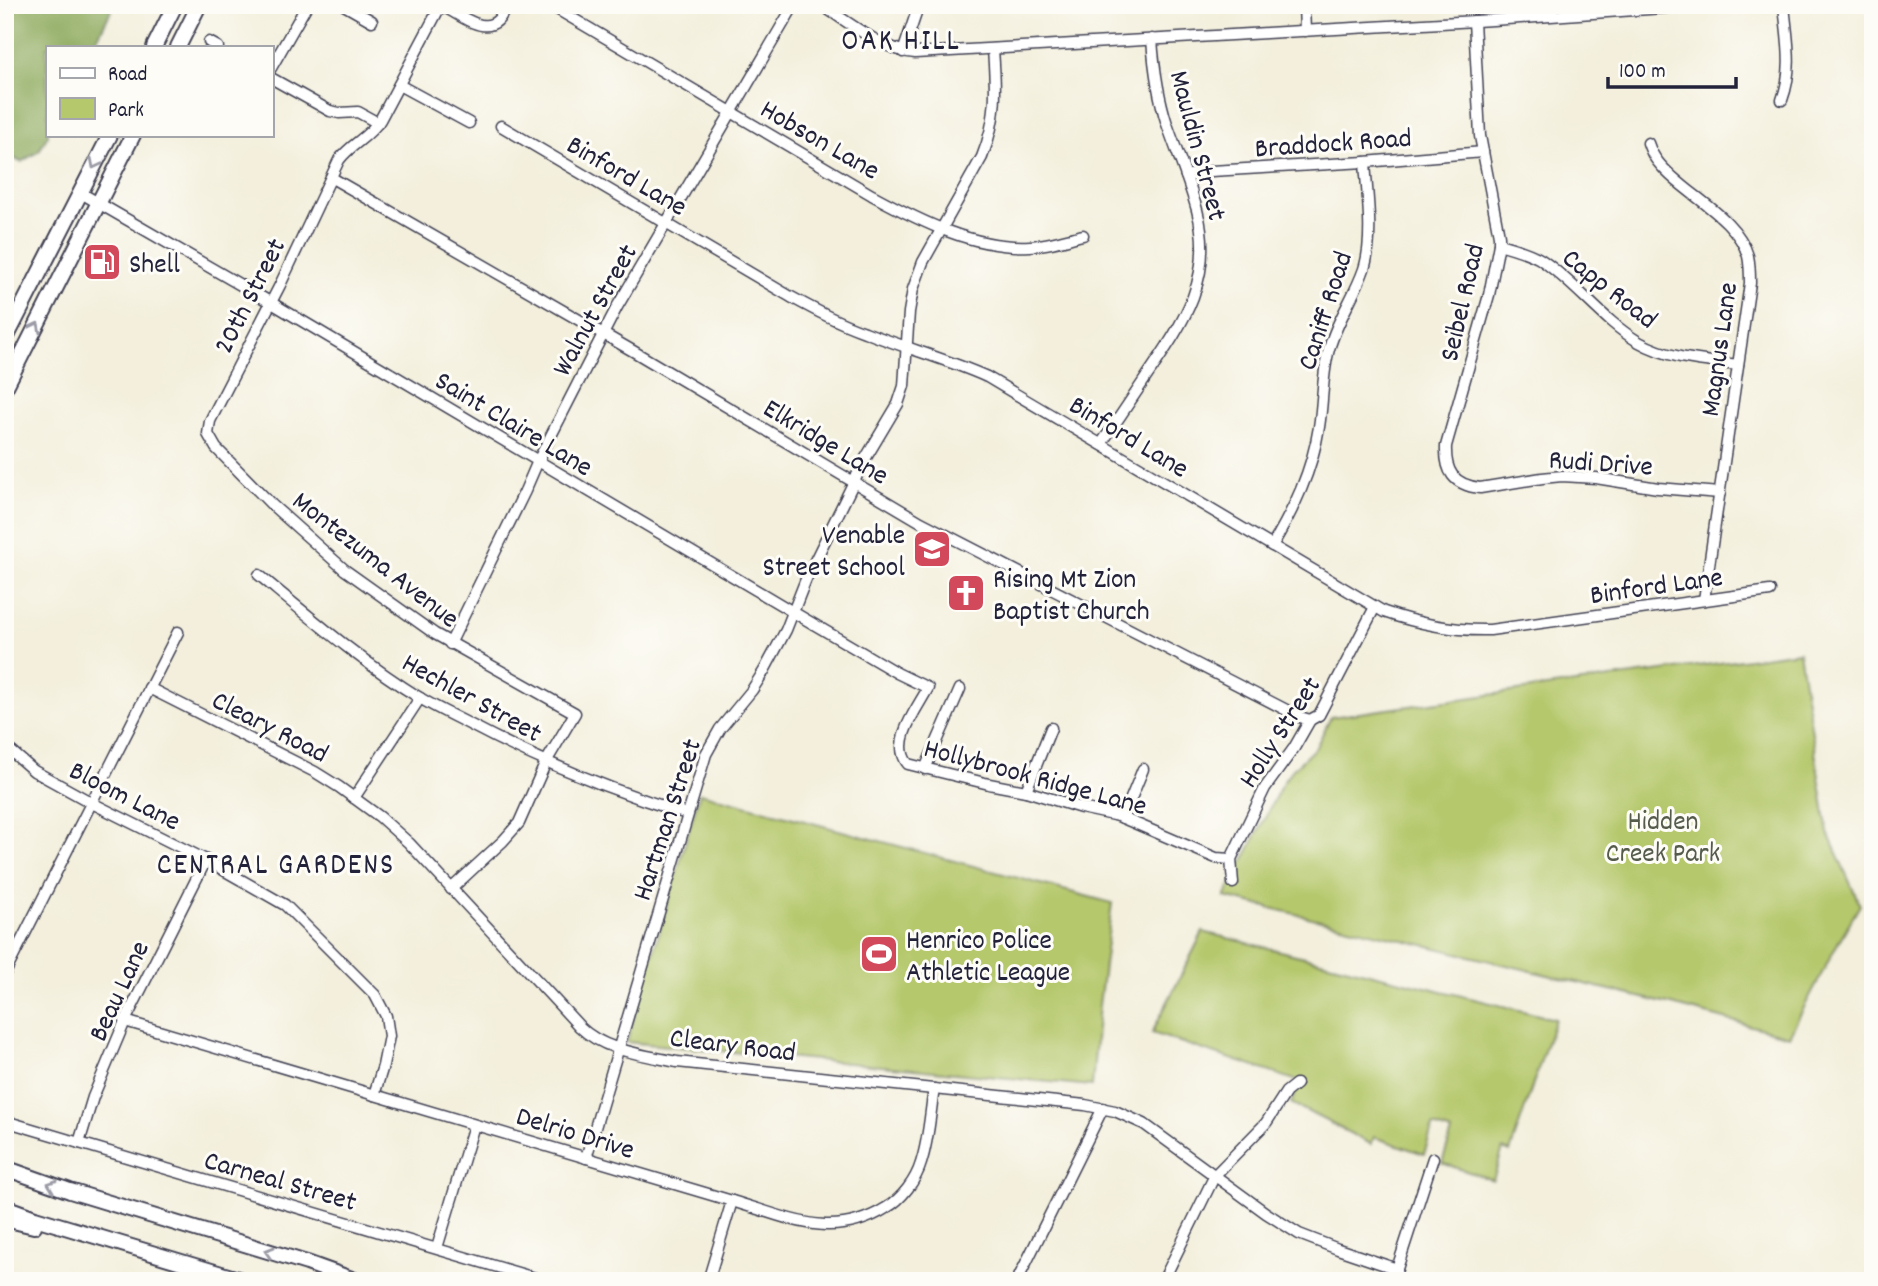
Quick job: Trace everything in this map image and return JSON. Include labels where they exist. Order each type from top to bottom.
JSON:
[{"type":"highway","points":[[154,46],[175,5]]},
{"type":"highway","points":[[178,46],[199,5]]},
{"type":"highway","points":[[5,340],[110,136]]},
{"type":"highway","points":[[5,387],[132,136]]},
{"type":"highway","points":[[5,1168],[357,1281]]},
{"type":"highway","points":[[5,1207],[245,1281]]},
{"type":"highway","points":[[5,1219],[184,1263]]},
{"type":"street","points":[[273,64],[307,5]]},
{"type":"street","points":[[344,5],[372,21]]},
{"type":"street","points":[[441,5],[478,25],[485,26],[498,21],[506,5]]},
{"type":"street","name":"20th Street","points":[[208,434],[210,421],[342,156],[366,137],[378,123],[441,5]]},
{"type":"street","name":"Walnut Street","points":[[450,644],[602,334],[794,5]]},
{"type":"street","points":[[821,5],[891,48],[915,53],[1474,21],[1542,10],[1705,5]]},
{"type":"street","points":[[903,52],[919,5]]},
{"type":"street","points":[[1304,5],[1305,30]]},
{"type":"street","points":[[1782,100],[1788,85],[1789,67],[1784,5]]},
{"type":"street","name":"Hobson Lane","points":[[555,8],[872,195],[918,219],[978,241],[1007,246],[1042,244],[1083,235]]},
{"type":"street","name":"Seibel Road","points":[[1474,21],[1480,136],[1499,244],[1489,295],[1447,446],[1447,463],[1451,473],[1464,485],[1480,488]]},
{"type":"street","name":"Mauldin Street","points":[[1101,444],[1173,339],[1193,300],[1201,263],[1202,235],[1198,211],[1160,96],[1152,39]]},
{"type":"street","name":"Hartman Street","points":[[586,1158],[706,754],[713,739],[758,681],[780,642],[806,579],[902,393],[913,289],[923,262],[989,140],[996,88],[993,49]]},
{"type":"street","points":[[273,79],[330,111],[358,113],[378,123]]},
{"type":"street","points":[[398,85],[468,122]]},
{"type":"street","name":"Binford Lane","points":[[501,126],[824,314],[986,377],[1375,607],[1409,621],[1473,631],[1510,628],[1770,591]]},
{"type":"street","name":"Magnus Lane","points":[[1648,143],[1653,156],[1664,169],[1731,228],[1745,248],[1749,263],[1750,283],[1704,600]]},
{"type":"street","name":"Braddock Road","points":[[1186,176],[1211,171],[1483,152]]},
{"type":"street","name":"Caniff Road","points":[[1272,546],[1298,498],[1312,463],[1320,424],[1324,373],[1329,349],[1366,262],[1369,237],[1365,162]]},
{"type":"street","name":"Elkridge Lane","points":[[332,178],[921,522],[1310,720]]},
{"type":"street","name":"Saint Claire Lane","points":[[81,193],[897,673],[928,688]]},
{"type":"street","name":"Capp Road","points":[[1499,244],[1539,259],[1615,324],[1648,347],[1680,357],[1738,365]]},
{"type":"street","name":"Montezuma Avenue","points":[[208,434],[215,448],[272,505],[345,570],[450,644],[575,713],[546,762]]},
{"type":"street","name":"Rudi Drive","points":[[1480,488],[1562,476],[1595,478],[1658,488],[1720,492]]},
{"type":"street","name":"Hechler Street","points":[[260,575],[329,632],[420,698],[546,762],[617,791],[687,814]]},
{"type":"street","name":"Holly Street","points":[[1231,859],[1265,788],[1294,748],[1310,720],[1319,715],[1375,607]]},
{"type":"street","points":[[5,973],[178,632]]},
{"type":"street","name":"Cleary Road","points":[[149,688],[315,772],[380,817],[409,843],[588,1035],[606,1044],[677,1062],[934,1088],[1085,1105],[1115,1111],[1144,1124],[1299,1234],[1396,1269]]},
{"type":"street","name":"Hollybrook Ridge Lane","points":[[928,688],[903,735],[901,747],[903,758],[908,764],[1026,791],[1123,818],[1216,858],[1231,859]]},
{"type":"street","points":[[925,769],[960,689]]},
{"type":"street","points":[[354,798],[420,698]]},
{"type":"street","points":[[1026,791],[1051,728]]},
{"type":"street","name":"Bloom Lane","points":[[5,746],[34,771],[206,860],[285,905],[375,995],[386,1016],[389,1037],[374,1095]]},
{"type":"street","points":[[452,889],[519,823],[546,762]]},
{"type":"street","points":[[1123,818],[1143,769]]},
{"type":"street","points":[[1231,859],[1233,883]]},
{"type":"street","name":"Beau Lane","points":[[79,1143],[93,1097],[125,1021],[206,860]]},
{"type":"street","name":"Delrio Drive","points":[[125,1021],[821,1226],[848,1225],[875,1215],[897,1200],[921,1165],[934,1088]]},
{"type":"street","points":[[1163,1281],[1215,1175],[1266,1123],[1286,1092],[1296,1084]]},
{"type":"street","points":[[1017,1281],[1102,1108]]},
{"type":"street","name":"Carneal Street","points":[[5,1121],[545,1281]]},
{"type":"street","points":[[437,1248],[474,1125]]},
{"type":"street","points":[[1393,1281],[1433,1158]]},
{"type":"street","points":[[708,1281],[732,1201]]},
{"type":"green space","points":[[5,5],[114,5],[94,46],[46,46],[47,136],[39,151],[21,162],[5,154]]},
{"type":"green space","name":"Hidden Creek Park","points":[[1799,652],[1828,833],[1860,905],[1789,1036],[1668,1004],[1225,897],[1283,782],[1316,747],[1331,717]]},
{"type":"green space","name":"Henrico Police Athletic League","points":[[700,793],[1112,903],[1092,1086],[627,1042]]},
{"type":"green space","points":[[1203,932],[1555,1019],[1510,1152],[1503,1149],[1493,1180],[1442,1163],[1452,1132],[1433,1126],[1424,1154],[1374,1137],[1371,1144],[1291,1103],[1301,1082],[1152,1033]]},
{"type":"place","name":"Shell","points":[[102,262]]},
{"type":"place","name":"Venable Street School","points":[[932,549]]},
{"type":"place","name":"Rising Mt Zion Baptist Church","points":[[966,593]]},
{"type":"place","name":"Henrico Police Athletic League","points":[[879,954]]},
{"type":"district","name":"OAK HILL","points":[[901,39]]},
{"type":"district","name":"CENTRAL GARDENS","points":[[276,863]]}]
